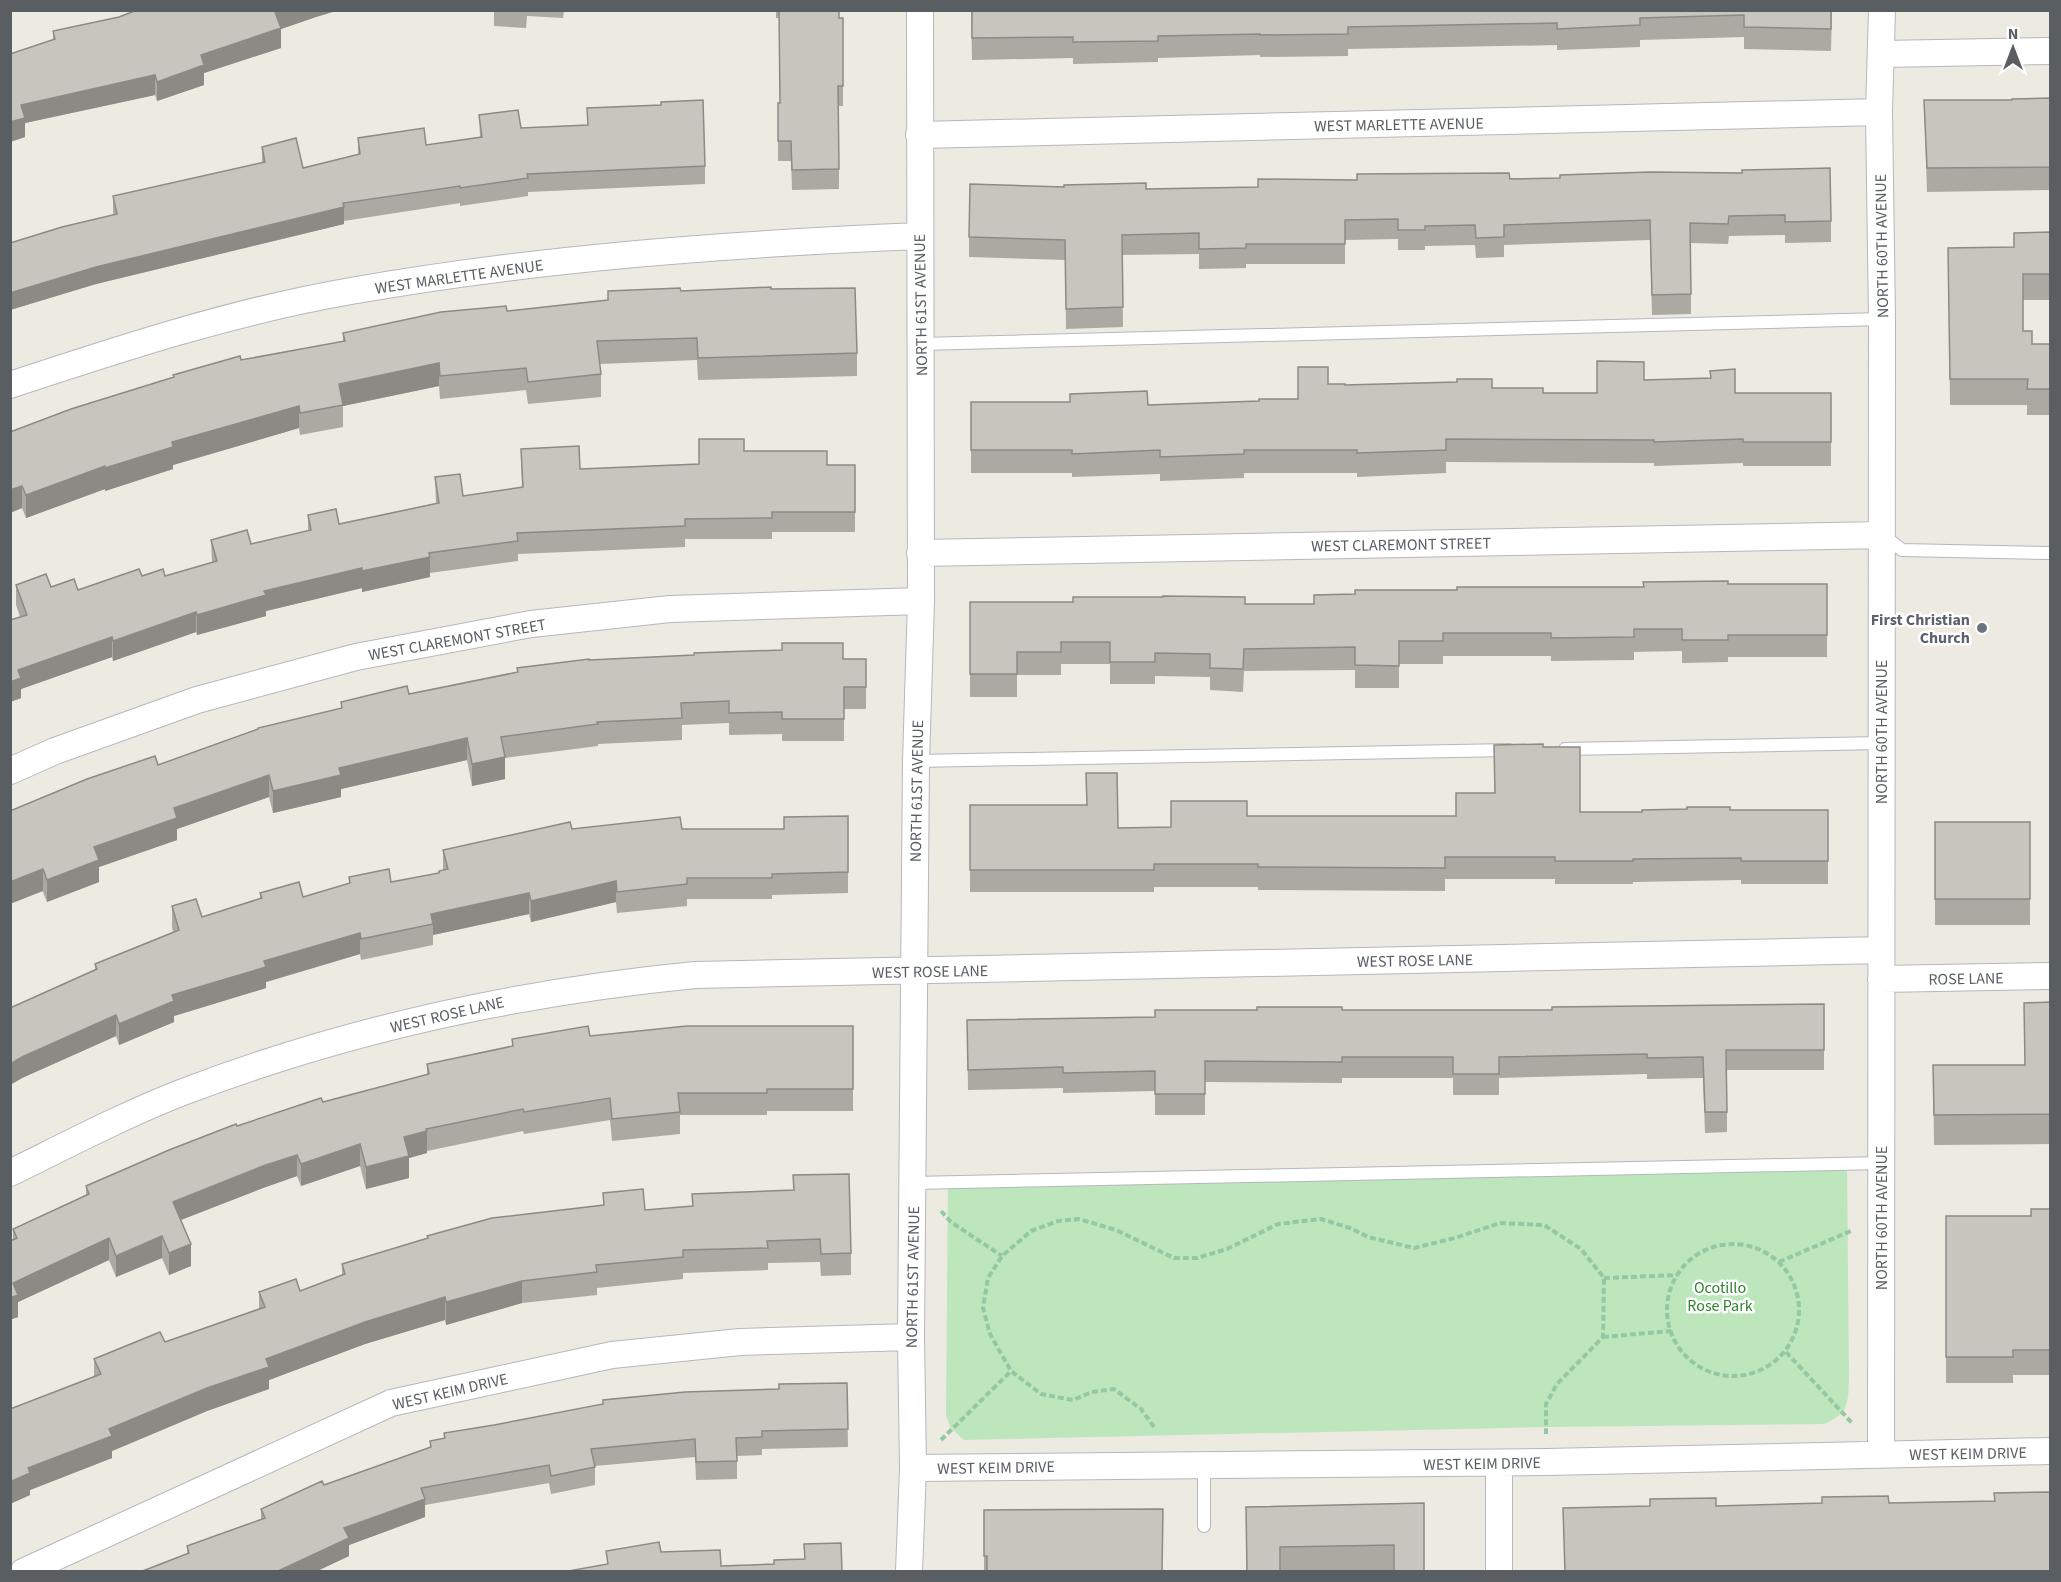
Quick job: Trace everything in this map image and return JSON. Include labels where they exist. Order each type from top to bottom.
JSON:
[{"type":"street","name":"NORTH 61ST AVENUE","points":[[909,1572],[913,1468],[911,1336],[916,761],[921,600],[920,10]]},
{"type":"street","name":"NORTH 60TH AVENUE","points":[[1881,1454],[1882,319],[1879,112],[1882,10]]},
{"type":"street","points":[[1882,54],[2050,51]]},
{"type":"street","name":"WEST MARLETTE AVENUE","points":[[919,135],[1879,112]]},
{"type":"street","name":"WEST MARLETTE AVENUE","points":[[10,385],[198,325],[349,291],[487,270],[619,255],[799,241],[920,236]]},
{"type":"street","name":"WEST CLAREMONT STREET","points":[[920,553],[1882,535]]},
{"type":"street","name":"WEST CLAREMONT STREET","points":[[10,771],[55,751],[197,700],[356,657],[531,624],[670,609],[921,600]]},
{"type":"street","name":"WEST ROSE LANE","points":[[10,1173],[96,1131],[203,1085],[343,1038],[484,1004],[560,991],[695,975],[1881,950]]},
{"type":"street","name":"ROSE LANE","points":[[1881,979],[2050,976]]},
{"type":"street","name":"WEST KEIM DRIVE","points":[[23,1572],[391,1403],[612,1355],[740,1342],[911,1336]]},
{"type":"street","name":"WEST KEIM DRIVE","points":[[913,1468],[1499,1463],[2050,1451]]},
{"type":"street","points":[[1498,1572],[1499,1463]]},
{"type":"lane","points":[[921,344],[1882,319]]},
{"type":"lane","points":[[1882,535],[1902,550],[2050,553]]},
{"type":"lane","points":[[1548,749],[1881,743]]},
{"type":"lane","points":[[916,761],[1524,750]]},
{"type":"lane","points":[[913,1183],[1881,1163]]},
{"type":"lane","points":[[1204,1465],[1204,1527]]},
{"type":"path","points":[[913,1183],[951,1222],[1002,1256]]},
{"type":"path","points":[[1779,1262],[1881,1218]]},
{"type":"path","points":[[1154,1426],[1141,1409],[1114,1389],[1092,1392],[1073,1400],[1041,1394],[1011,1371],[990,1334],[983,1308],[988,1278],[1002,1256],[1031,1231],[1058,1221],[1079,1219],[1116,1230],[1174,1258],[1197,1258],[1227,1249],[1278,1224],[1321,1219],[1350,1228],[1368,1237],[1414,1248],[1455,1238],[1500,1223],[1544,1225],[1581,1249],[1604,1278],[1603,1336]]},
{"type":"path","points":[[1726,1244],[1760,1249],[1779,1262],[1793,1281],[1799,1303],[1798,1326],[1786,1352],[1759,1371],[1736,1376],[1711,1373],[1691,1362],[1676,1344],[1668,1322],[1666,1305],[1672,1283],[1685,1264],[1704,1250],[1726,1244]]},
{"type":"path","points":[[1604,1278],[1677,1275]]},
{"type":"path","points":[[1546,1462],[1546,1404],[1557,1384],[1603,1336],[1671,1331]]},
{"type":"path","points":[[1786,1352],[1881,1454]]},
{"type":"path","points":[[913,1468],[1011,1371]]},
{"type":"green space","name":"Ocotillo Rose Park","points":[[1847,1164],[1848,1400],[1839,1416],[1824,1424],[1546,1427],[964,1440],[950,1427],[946,1415],[948,1182]]},
{"type":"building","points":[[137,10],[279,10],[275,12],[281,28],[201,55],[204,65],[157,82],[155,75],[21,105],[25,118],[10,122],[10,54],[55,39],[53,31],[119,17]]},
{"type":"building","points":[[779,10],[839,10],[839,18],[843,18],[843,86],[838,86],[839,169],[792,170],[791,141],[778,141]]},
{"type":"building","points":[[972,10],[1831,10],[1831,29],[1744,27],[1744,15],[1640,18],[1640,25],[1557,29],[1557,23],[1348,27],[1348,34],[1158,36],[1158,41],[1073,42],[1073,37],[972,38]]},
{"type":"building","points":[[2050,98],[2050,167],[1927,168],[1924,100]]},
{"type":"building","points":[[703,100],[705,166],[527,174],[528,178],[343,203],[344,207],[96,267],[10,293],[10,243],[62,227],[117,214],[113,196],[265,162],[262,147],[296,138],[303,168],[360,154],[358,138],[424,128],[426,145],[482,137],[479,115],[518,110],[521,128],[588,125],[587,108],[661,105],[661,102]]},
{"type":"building","points":[[1830,168],[1831,221],[1785,222],[1785,215],[1729,216],[1728,224],[1690,223],[1691,294],[1652,295],[1650,220],[1504,225],[1504,237],[1476,238],[1475,225],[1425,226],[1425,230],[1398,230],[1398,219],[1345,220],[1345,244],[1246,244],[1246,248],[1199,249],[1199,233],[1122,235],[1123,307],[1066,309],[1065,240],[969,237],[970,184],[1064,187],[1064,185],[1146,183],[1146,189],[1258,187],[1258,179],[1357,180],[1357,174],[1509,173],[1510,179],[1560,178],[1560,175],[1650,172],[1742,173],[1742,170]]},
{"type":"building","points":[[2050,232],[2050,274],[2023,274],[2023,331],[2032,331],[2032,344],[2050,344],[2050,389],[2027,389],[2028,379],[1950,379],[1948,248],[2014,247],[2014,233]]},
{"type":"building","points":[[771,287],[771,289],[855,288],[857,353],[698,358],[697,338],[597,341],[601,374],[528,382],[526,368],[440,376],[439,363],[339,384],[343,405],[300,413],[299,406],[172,442],[173,447],[105,468],[105,466],[26,495],[22,486],[10,490],[10,432],[71,409],[174,377],[173,375],[240,356],[241,360],[345,341],[343,333],[441,312],[506,306],[507,311],[608,300],[608,291]]},
{"type":"building","points":[[1597,361],[1644,362],[1644,380],[1711,378],[1710,371],[1735,369],[1735,393],[1831,393],[1831,442],[1743,442],[1743,439],[1654,442],[1654,440],[1446,439],[1446,450],[1357,453],[1357,450],[1244,450],[1244,454],[1160,457],[1160,450],[1072,454],[1072,450],[971,450],[971,402],[1070,402],[1070,394],[1147,391],[1148,405],[1298,399],[1298,367],[1328,367],[1328,384],[1457,382],[1457,379],[1492,379],[1492,388],[1543,388],[1543,393],[1597,393]]},
{"type":"building","points":[[699,439],[744,439],[744,451],[827,451],[827,465],[855,465],[855,512],[772,512],[772,518],[685,519],[685,526],[517,533],[518,541],[429,553],[430,557],[362,571],[362,568],[264,591],[266,595],[197,615],[196,612],[113,641],[112,637],[18,670],[21,678],[10,682],[10,620],[27,615],[16,585],[46,574],[51,587],[74,579],[78,590],[139,569],[142,576],[163,569],[165,576],[217,561],[211,540],[247,530],[251,544],[311,530],[308,515],[336,509],[339,524],[439,503],[435,477],[460,474],[463,496],[523,487],[521,449],[579,446],[580,469],[699,464]]},
{"type":"building","points":[[1728,581],[1728,584],[1827,584],[1827,635],[1728,635],[1728,640],[1682,640],[1682,629],[1634,629],[1634,637],[1551,638],[1551,633],[1443,633],[1443,641],[1399,641],[1399,666],[1355,665],[1355,647],[1244,649],[1243,669],[1210,668],[1210,654],[1155,653],[1155,662],[1110,662],[1110,642],[1061,642],[1061,652],[1017,652],[1017,674],[970,674],[970,602],[1073,602],[1073,597],[1163,596],[1245,597],[1245,604],[1314,604],[1314,595],[1355,594],[1355,590],[1457,590],[1457,587],[1644,587],[1643,582]]},
{"type":"building","points":[[782,643],[843,643],[843,659],[866,659],[866,687],[844,687],[844,719],[782,719],[782,712],[729,713],[729,701],[681,703],[682,718],[597,722],[598,724],[501,737],[505,757],[472,764],[467,738],[339,768],[341,775],[273,791],[269,775],[174,808],[177,818],[94,847],[99,860],[47,880],[43,869],[10,882],[10,811],[87,779],[155,756],[158,765],[258,728],[342,708],[341,702],[407,686],[409,694],[518,672],[517,668],[589,659],[782,650]]},
{"type":"building","points":[[1543,744],[1543,747],[1580,747],[1580,812],[1642,812],[1642,810],[1687,809],[1687,807],[1730,807],[1730,810],[1828,810],[1828,861],[1741,861],[1741,858],[1555,861],[1555,857],[1445,857],[1445,868],[1154,864],[1154,870],[970,870],[970,805],[1087,805],[1086,773],[1117,773],[1118,828],[1171,827],[1171,801],[1247,801],[1247,816],[1456,816],[1456,793],[1495,793],[1494,745]]},
{"type":"building","points":[[848,816],[848,872],[772,874],[772,878],[687,878],[687,884],[617,892],[616,881],[531,901],[529,893],[431,914],[433,924],[361,939],[360,933],[264,961],[266,967],[172,995],[174,1001],[119,1024],[116,1015],[10,1064],[10,1008],[97,969],[95,964],[179,930],[172,906],[196,899],[202,917],[262,898],[260,893],[299,882],[303,897],[350,883],[349,877],[389,869],[391,882],[439,873],[439,871],[448,869],[443,850],[570,822],[572,829],[680,817],[682,829],[784,829],[784,817]]},
{"type":"building","points":[[1935,822],[2030,822],[2030,899],[1935,899]]},
{"type":"building","points":[[2050,1002],[2050,1114],[1934,1115],[1933,1065],[2025,1065],[2024,1003]]},
{"type":"building","points":[[1824,1004],[1824,1050],[1726,1050],[1727,1112],[1705,1112],[1703,1057],[1647,1058],[1647,1054],[1499,1057],[1499,1074],[1453,1074],[1453,1057],[1342,1057],[1342,1062],[1205,1061],[1205,1094],[1155,1094],[1155,1071],[1063,1073],[1063,1067],[968,1070],[967,1020],[1155,1017],[1155,1010],[1257,1010],[1257,1007],[1342,1007],[1342,1010],[1552,1010],[1552,1007]]},
{"type":"building","points":[[588,1026],[590,1036],[687,1026],[853,1026],[853,1089],[767,1089],[767,1093],[678,1093],[680,1112],[612,1119],[610,1098],[524,1112],[523,1109],[426,1129],[427,1131],[404,1137],[409,1156],[366,1167],[360,1144],[301,1164],[297,1155],[173,1202],[191,1244],[169,1253],[162,1236],[116,1256],[109,1238],[13,1283],[18,1295],[10,1298],[10,1241],[17,1238],[13,1229],[89,1194],[86,1186],[236,1124],[237,1126],[321,1098],[323,1102],[429,1074],[427,1064],[513,1046],[512,1039]]},
{"type":"building","points":[[849,1174],[851,1253],[821,1254],[820,1239],[767,1241],[768,1248],[683,1250],[683,1257],[596,1265],[597,1272],[522,1281],[446,1302],[445,1297],[365,1322],[266,1359],[269,1367],[207,1388],[109,1429],[112,1436],[28,1468],[30,1473],[10,1482],[10,1409],[101,1374],[94,1359],[160,1332],[165,1342],[265,1307],[259,1292],[296,1279],[300,1291],[345,1274],[342,1264],[428,1238],[427,1236],[492,1218],[604,1205],[603,1193],[643,1189],[645,1210],[693,1206],[692,1194],[794,1190],[793,1175]]},
{"type":"building","points":[[2031,1209],[2050,1209],[2050,1350],[2013,1350],[2013,1357],[1946,1357],[1946,1216],[2031,1216]]},
{"type":"building","points":[[847,1383],[848,1429],[762,1431],[762,1437],[736,1438],[737,1461],[696,1462],[695,1439],[591,1449],[595,1467],[551,1476],[549,1465],[421,1488],[425,1499],[344,1528],[349,1538],[276,1572],[140,1572],[189,1553],[187,1546],[265,1518],[261,1509],[322,1481],[324,1485],[431,1447],[430,1441],[445,1438],[444,1433],[603,1404],[603,1400],[685,1392],[779,1389],[779,1384]]},
{"type":"building","points":[[2050,1492],[2050,1572],[1565,1572],[1563,1508],[1650,1506],[1650,1499],[1716,1498],[1716,1506],[1822,1503],[1822,1497],[1888,1496],[1889,1503],[1995,1501],[1994,1493]]},
{"type":"building","points":[[1424,1503],[1424,1572],[1394,1572],[1394,1545],[1280,1547],[1280,1572],[1247,1572],[1246,1507]]},
{"type":"building","points":[[1163,1509],[1162,1572],[987,1572],[987,1556],[984,1556],[984,1510]]},
{"type":"building","points":[[659,1542],[661,1552],[720,1550],[721,1566],[774,1564],[774,1560],[805,1559],[804,1544],[841,1543],[842,1572],[563,1572],[608,1564],[606,1551]]},
{"type":"place","name":"First Christian Church","points":[[1982,628]]}]
